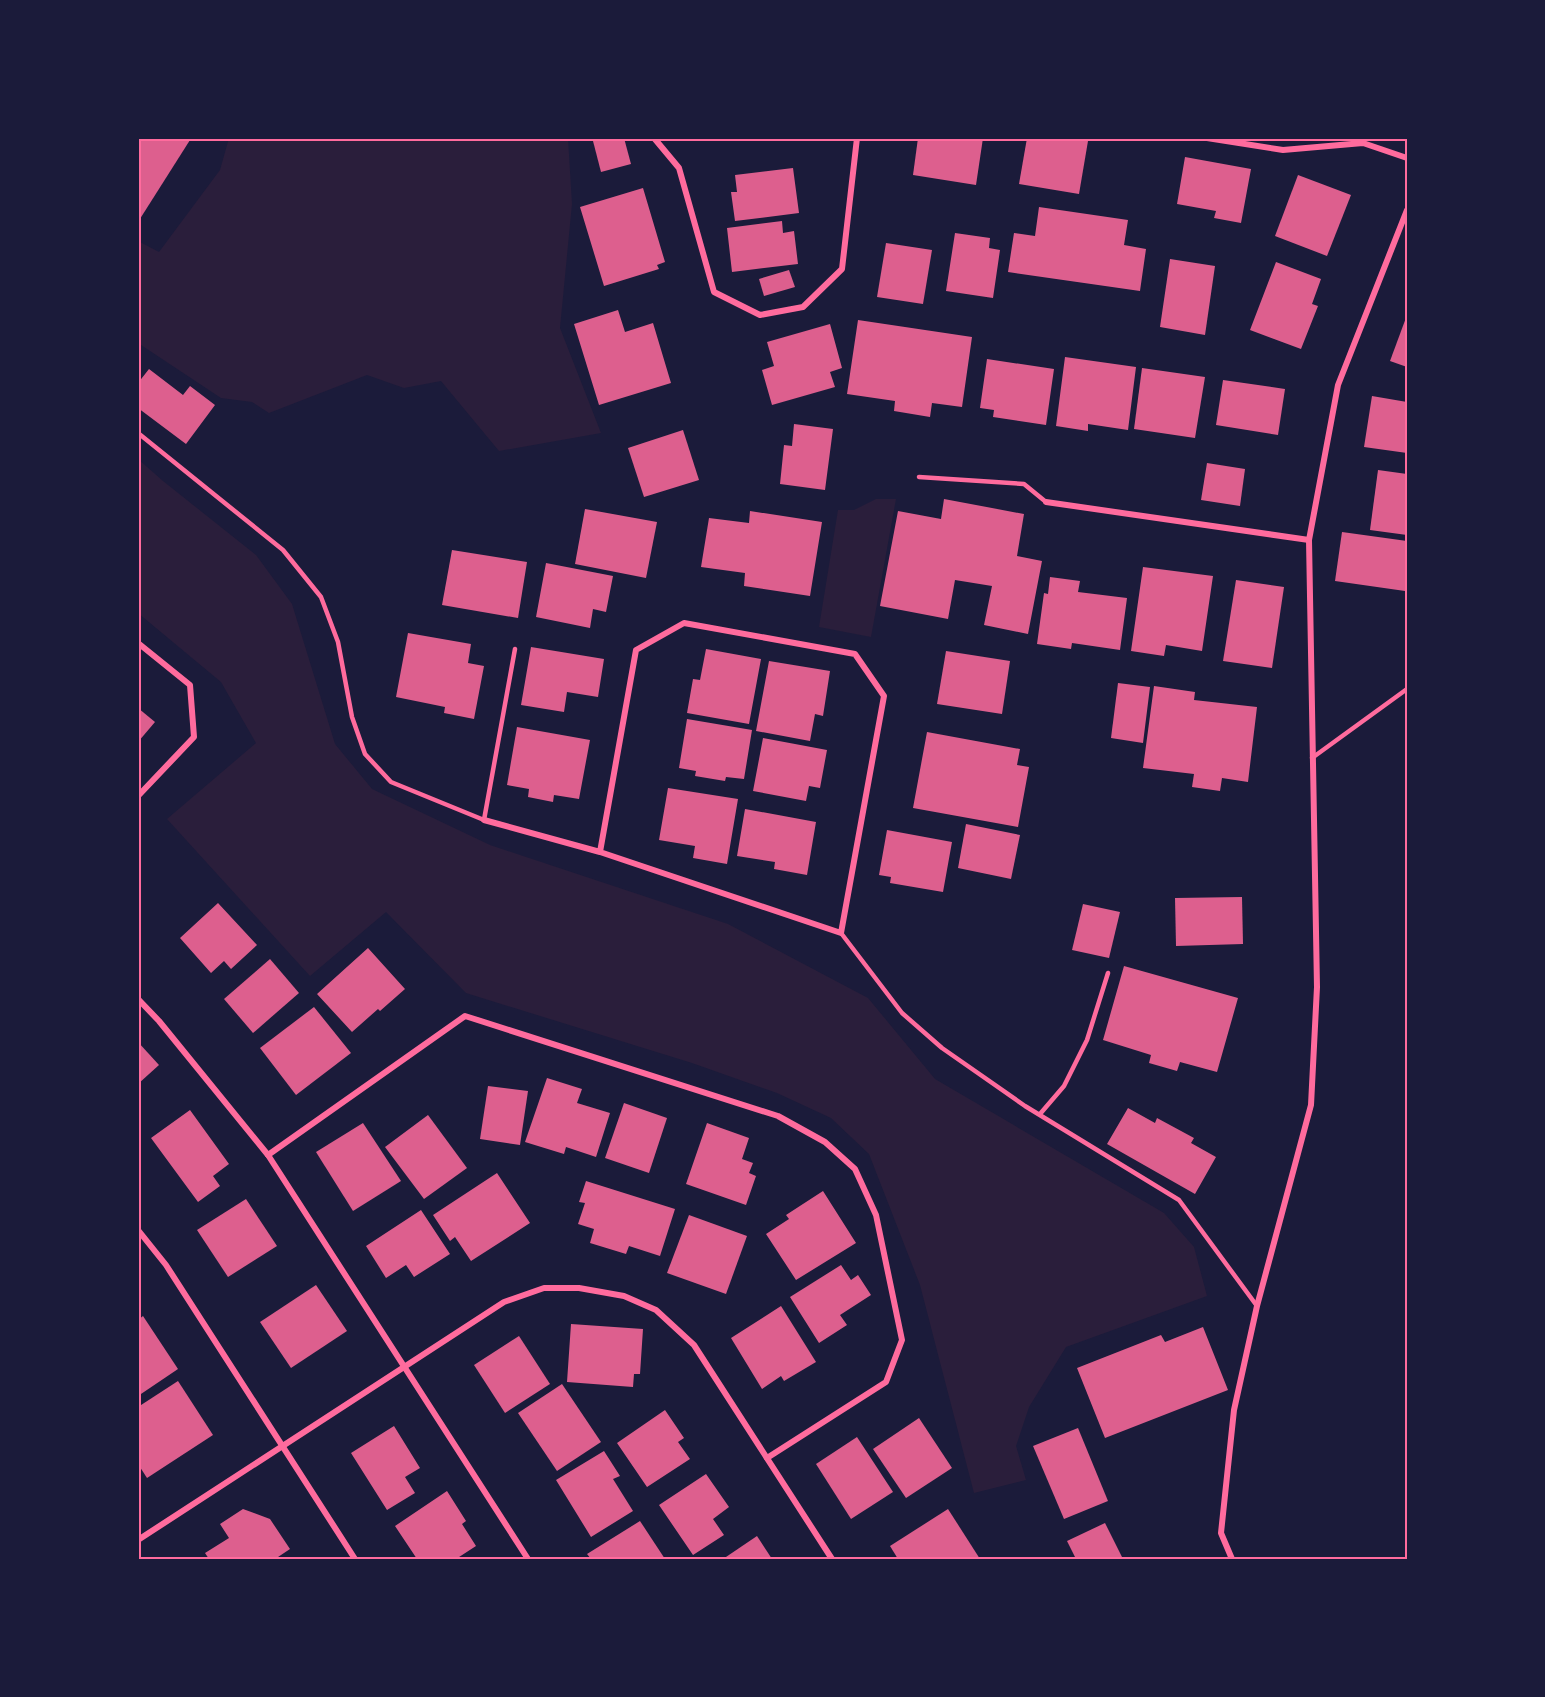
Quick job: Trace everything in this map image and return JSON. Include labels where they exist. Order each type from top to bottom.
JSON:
[{"type":"street","points":[[654,138],[679,168],[714,292],[760,315],[803,307],[842,269],[857,138]]},
{"type":"street","points":[[1207,138],[1283,150],[1363,143],[1407,158]]},
{"type":"street","points":[[1232,1559],[1221,1533],[1234,1410],[1257,1306],[1311,1105],[1317,987],[1309,540],[1338,385],[1407,210]]},
{"type":"street","points":[[1046,502],[1309,540]]},
{"type":"street","points":[[484,820],[600,852],[841,933],[884,696],[855,654],[684,623],[636,650],[600,852]]},
{"type":"street","points":[[138,643],[190,685],[194,737],[138,796]]},
{"type":"street","points":[[138,999],[159,1021],[268,1155],[528,1559]]},
{"type":"street","points":[[268,1155],[465,1016],[778,1116],[825,1142],[855,1169],[876,1215],[902,1340],[886,1382],[767,1458]]},
{"type":"street","points":[[138,1230],[166,1265],[356,1559]]},
{"type":"street","points":[[138,1540],[504,1302],[544,1288],[579,1288],[624,1296],[656,1310],[694,1345],[832,1559]]},
{"type":"lane","points":[[138,433],[283,550],[321,597],[338,642],[352,717],[364,754],[391,782],[484,820],[515,649]]},
{"type":"lane","points":[[919,477],[1024,484],[1046,502]]},
{"type":"lane","points":[[1312,758],[1407,689]]},
{"type":"lane","points":[[841,933],[902,1013],[942,1048],[1040,1114],[1179,1200],[1257,1306]]},
{"type":"lane","points":[[1040,1114],[1064,1086],[1087,1041],[1108,973]]},
{"type":"shaded area","points":[[229,138],[568,138],[572,204],[560,328],[601,433],[499,451],[441,381],[404,388],[367,375],[269,413],[252,402],[221,398],[138,343],[138,241],[159,252],[220,170]]},
{"type":"shaded area","points":[[138,459],[256,555],[292,604],[335,744],[372,789],[490,845],[728,924],[868,998],[935,1079],[1164,1213],[1194,1247],[1207,1296],[1066,1347],[1029,1407],[1016,1446],[1026,1480],[974,1493],[920,1285],[869,1154],[831,1118],[777,1093],[692,1063],[466,993],[386,912],[310,976],[167,819],[256,743],[221,682],[138,613]]},
{"type":"shaded area","points":[[876,499],[896,499],[871,637],[819,627],[838,510],[854,510]]},
{"type":"building","points":[[138,138],[189,138],[190,140],[138,222]]},
{"type":"building","points":[[603,138],[624,138],[631,164],[601,172],[593,141]]},
{"type":"building","points":[[918,138],[983,138],[976,185],[913,175]]},
{"type":"building","points":[[1027,138],[1067,138],[1088,141],[1079,194],[1019,184]]},
{"type":"building","points":[[1185,157],[1251,169],[1241,223],[1214,218],[1216,211],[1177,204]]},
{"type":"building","points":[[793,168],[799,213],[735,221],[731,192],[737,192],[735,175]]},
{"type":"building","points":[[1298,175],[1351,195],[1327,256],[1275,236]]},
{"type":"building","points":[[643,188],[665,262],[657,265],[659,269],[604,286],[580,207]]},
{"type":"building","points":[[1039,207],[1128,220],[1124,245],[1146,249],[1140,291],[1008,272],[1014,233],[1035,236]]},
{"type":"building","points":[[782,221],[783,233],[794,231],[798,264],[732,272],[727,228]]},
{"type":"building","points":[[955,233],[990,238],[989,248],[1000,250],[993,298],[946,291]]},
{"type":"building","points":[[886,243],[932,250],[923,304],[877,297]]},
{"type":"building","points":[[1170,259],[1215,266],[1205,335],[1160,327]]},
{"type":"building","points":[[1276,262],[1321,279],[1312,304],[1318,306],[1301,349],[1250,330]]},
{"type":"building","points":[[789,270],[795,287],[764,296],[759,279]]},
{"type":"building","points":[[618,310],[625,332],[653,323],[671,383],[599,405],[574,324]]},
{"type":"building","points":[[1407,315],[1407,367],[1390,361]]},
{"type":"building","points":[[858,320],[972,337],[962,407],[932,403],[930,417],[894,411],[895,401],[847,394]]},
{"type":"building","points":[[830,324],[842,368],[830,372],[835,387],[772,405],[762,370],[774,366],[767,342]]},
{"type":"building","points":[[1065,357],[1136,367],[1128,430],[1088,424],[1088,431],[1056,426]]},
{"type":"building","points":[[987,359],[1054,369],[1046,425],[993,417],[994,410],[980,408]]},
{"type":"building","points":[[1142,368],[1205,377],[1195,438],[1134,429]]},
{"type":"building","points":[[149,369],[183,395],[190,386],[215,405],[186,444],[138,408],[138,383]]},
{"type":"building","points":[[1223,380],[1285,389],[1278,435],[1216,425]]},
{"type":"building","points":[[1372,396],[1407,402],[1407,453],[1364,447]]},
{"type":"building","points":[[794,424],[833,429],[825,490],[780,484],[784,445],[792,446]]},
{"type":"building","points":[[683,430],[699,480],[644,497],[628,448]]},
{"type":"building","points":[[1207,463],[1245,469],[1240,506],[1201,500]]},
{"type":"building","points":[[1378,470],[1407,474],[1407,535],[1370,530]]},
{"type":"building","points":[[944,499],[1024,514],[1017,556],[1042,561],[1028,634],[984,625],[992,586],[955,580],[948,619],[880,606],[898,511],[941,519]]},
{"type":"building","points":[[585,509],[657,522],[646,578],[575,564]]},
{"type":"building","points":[[750,511],[822,522],[810,596],[744,586],[745,573],[701,567],[709,518],[749,523]]},
{"type":"building","points":[[1342,532],[1407,541],[1405,591],[1335,581]]},
{"type":"building","points":[[452,550],[527,562],[518,618],[442,605]]},
{"type":"building","points":[[546,563],[613,576],[606,612],[593,609],[590,628],[536,617]]},
{"type":"building","points":[[1143,567],[1213,576],[1202,651],[1166,645],[1164,656],[1131,651]]},
{"type":"building","points":[[1050,577],[1080,581],[1078,592],[1127,598],[1120,650],[1072,643],[1071,649],[1037,644],[1044,593],[1048,594]]},
{"type":"building","points":[[1236,580],[1284,587],[1272,668],[1223,661]]},
{"type":"building","points":[[408,633],[471,644],[468,663],[484,666],[474,719],[444,713],[445,707],[396,697]]},
{"type":"building","points":[[531,647],[604,659],[598,697],[567,692],[564,712],[521,705]]},
{"type":"building","points":[[706,649],[761,659],[749,724],[687,713],[693,679],[700,680]]},
{"type":"building","points":[[946,651],[1010,661],[1002,714],[937,704]]},
{"type":"building","points":[[769,661],[830,671],[823,716],[815,714],[810,741],[756,731]]},
{"type":"building","points":[[1118,683],[1150,687],[1143,743],[1111,738]]},
{"type":"building","points":[[1154,686],[1195,692],[1194,700],[1257,707],[1248,782],[1222,778],[1220,791],[1192,787],[1194,774],[1143,768]]},
{"type":"building","points":[[138,708],[155,722],[138,742]]},
{"type":"building","points":[[687,719],[752,730],[744,779],[726,777],[725,781],[695,776],[696,771],[679,768]]},
{"type":"building","points":[[517,727],[590,740],[579,799],[554,795],[553,802],[528,797],[529,789],[507,785]]},
{"type":"building","points":[[927,732],[1020,749],[1017,765],[1029,767],[1018,827],[913,808]]},
{"type":"building","points":[[763,738],[827,750],[820,788],[809,786],[806,801],[753,791]]},
{"type":"building","points":[[668,788],[738,799],[727,864],[693,858],[695,846],[659,840]]},
{"type":"building","points":[[745,809],[816,822],[807,875],[774,869],[775,862],[737,856]]},
{"type":"building","points":[[966,824],[1020,835],[1011,879],[958,868]]},
{"type":"building","points":[[887,830],[952,842],[943,892],[890,883],[891,877],[879,875]]},
{"type":"building","points":[[1242,897],[1243,944],[1176,946],[1175,898]]},
{"type":"building","points":[[218,903],[257,945],[231,969],[224,961],[211,973],[180,938]]},
{"type":"building","points":[[1083,904],[1120,912],[1109,958],[1072,950]]},
{"type":"building","points":[[368,948],[405,989],[352,1032],[317,994]]},
{"type":"building","points":[[270,959],[299,993],[253,1033],[224,999]]},
{"type":"building","points":[[1124,966],[1238,998],[1217,1072],[1180,1062],[1177,1071],[1149,1063],[1151,1055],[1103,1040]]},
{"type":"building","points":[[314,1007],[351,1053],[296,1095],[260,1048]]},
{"type":"building","points":[[138,1042],[159,1065],[138,1084]]},
{"type":"building","points":[[547,1078],[582,1089],[577,1103],[610,1113],[596,1157],[566,1147],[564,1154],[525,1142]]},
{"type":"building","points":[[488,1086],[528,1091],[520,1145],[480,1139]]},
{"type":"building","points":[[624,1103],[667,1118],[649,1173],[605,1158]]},
{"type":"building","points":[[1128,1108],[1155,1123],[1157,1118],[1194,1138],[1191,1143],[1216,1157],[1195,1194],[1107,1144]]},
{"type":"building","points":[[190,1110],[229,1164],[213,1176],[220,1186],[198,1202],[151,1138]]},
{"type":"building","points":[[428,1115],[467,1168],[424,1199],[385,1147]]},
{"type":"building","points":[[363,1123],[401,1181],[353,1211],[316,1152]]},
{"type":"building","points":[[707,1123],[749,1138],[742,1159],[753,1163],[749,1173],[756,1176],[746,1205],[686,1184]]},
{"type":"building","points":[[497,1173],[530,1223],[471,1261],[455,1237],[450,1241],[433,1215]]},
{"type":"building","points":[[586,1181],[675,1209],[660,1256],[629,1246],[626,1254],[590,1243],[594,1229],[578,1224],[585,1203],[579,1202]]},
{"type":"building","points":[[823,1191],[856,1243],[796,1280],[766,1234],[789,1219],[786,1215]]},
{"type":"building","points":[[246,1199],[277,1246],[228,1277],[197,1230]]},
{"type":"building","points":[[421,1210],[450,1254],[414,1277],[406,1265],[386,1278],[366,1246]]},
{"type":"building","points":[[689,1215],[747,1236],[726,1294],[667,1273]]},
{"type":"building","points":[[841,1265],[851,1280],[858,1275],[871,1295],[840,1315],[847,1325],[819,1343],[790,1297]]},
{"type":"building","points":[[316,1285],[347,1331],[291,1368],[260,1322]]},
{"type":"building","points":[[781,1306],[816,1362],[784,1381],[781,1376],[762,1389],[731,1338]]},
{"type":"building","points":[[143,1316],[178,1369],[138,1396],[138,1320]]},
{"type":"building","points":[[571,1324],[643,1329],[640,1374],[634,1374],[633,1387],[567,1382]]},
{"type":"building","points":[[1203,1327],[1228,1390],[1105,1438],[1077,1368],[1161,1335],[1165,1342]]},
{"type":"building","points":[[519,1336],[550,1384],[505,1413],[474,1365]]},
{"type":"building","points":[[178,1381],[213,1435],[147,1478],[138,1464],[138,1407]]},
{"type":"building","points":[[562,1384],[601,1442],[557,1471],[518,1413]]},
{"type":"building","points":[[665,1410],[684,1438],[678,1442],[690,1459],[647,1487],[617,1443]]},
{"type":"building","points":[[919,1418],[952,1468],[906,1498],[873,1449]]},
{"type":"building","points":[[394,1426],[420,1468],[405,1477],[415,1493],[387,1510],[351,1453]]},
{"type":"building","points":[[1078,1428],[1108,1501],[1064,1519],[1033,1446]]},
{"type":"building","points":[[857,1437],[893,1492],[851,1519],[816,1464]]},
{"type":"building","points":[[604,1451],[620,1476],[613,1479],[633,1511],[591,1537],[556,1480]]},
{"type":"building","points":[[706,1474],[729,1507],[713,1519],[724,1535],[693,1555],[659,1505]]},
{"type":"building","points":[[447,1491],[466,1521],[462,1524],[476,1546],[456,1559],[417,1559],[395,1526]]},
{"type":"building","points":[[243,1509],[270,1519],[290,1549],[275,1559],[209,1559],[205,1553],[229,1538],[220,1524]]},
{"type":"building","points":[[948,1509],[980,1559],[898,1559],[890,1546]]},
{"type":"building","points":[[640,1521],[665,1559],[591,1559],[587,1554]]},
{"type":"building","points":[[1105,1523],[1123,1559],[1076,1559],[1067,1541]]},
{"type":"building","points":[[757,1536],[772,1559],[723,1559]]}]
